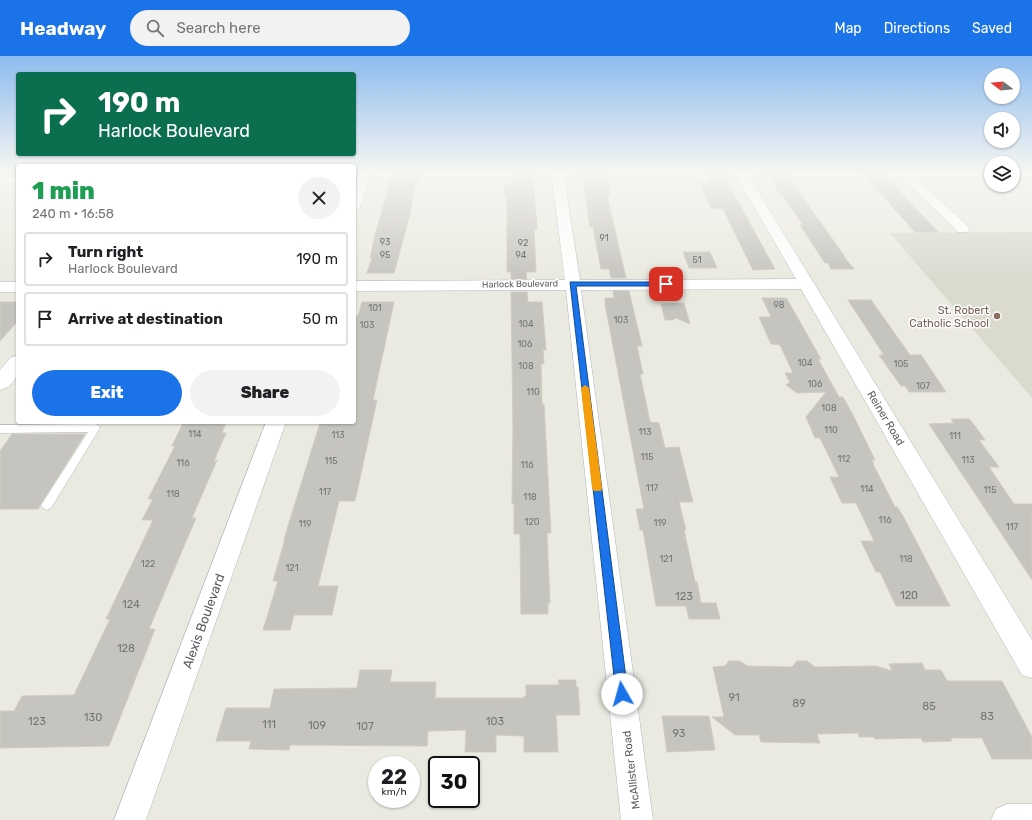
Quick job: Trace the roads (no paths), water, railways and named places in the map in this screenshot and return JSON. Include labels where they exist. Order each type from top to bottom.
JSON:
[{"type":"main road","points":[[0,383],[16,364]]},
{"type":"street","name":"McAllister Road","points":[[562,208],[573,284],[637,820]]},
{"type":"street","name":"Reiner Road","points":[[761,208],[1032,665]]},
{"type":"street","points":[[940,208],[963,229]]},
{"type":"street","name":"Harlock Boulevard","points":[[356,286],[806,284]]},
{"type":"street","points":[[0,287],[16,287]]},
{"type":"street","name":"Alexis Boulevard","points":[[130,820],[275,424]]},
{"type":"street","points":[[1007,820],[1032,820]]},
{"type":"lane","points":[[0,428],[98,425]]},
{"type":"lane","points":[[47,505],[98,425]]},
{"type":"place","name":"St. Robert Catholic School","points":[[997,316]]}]
